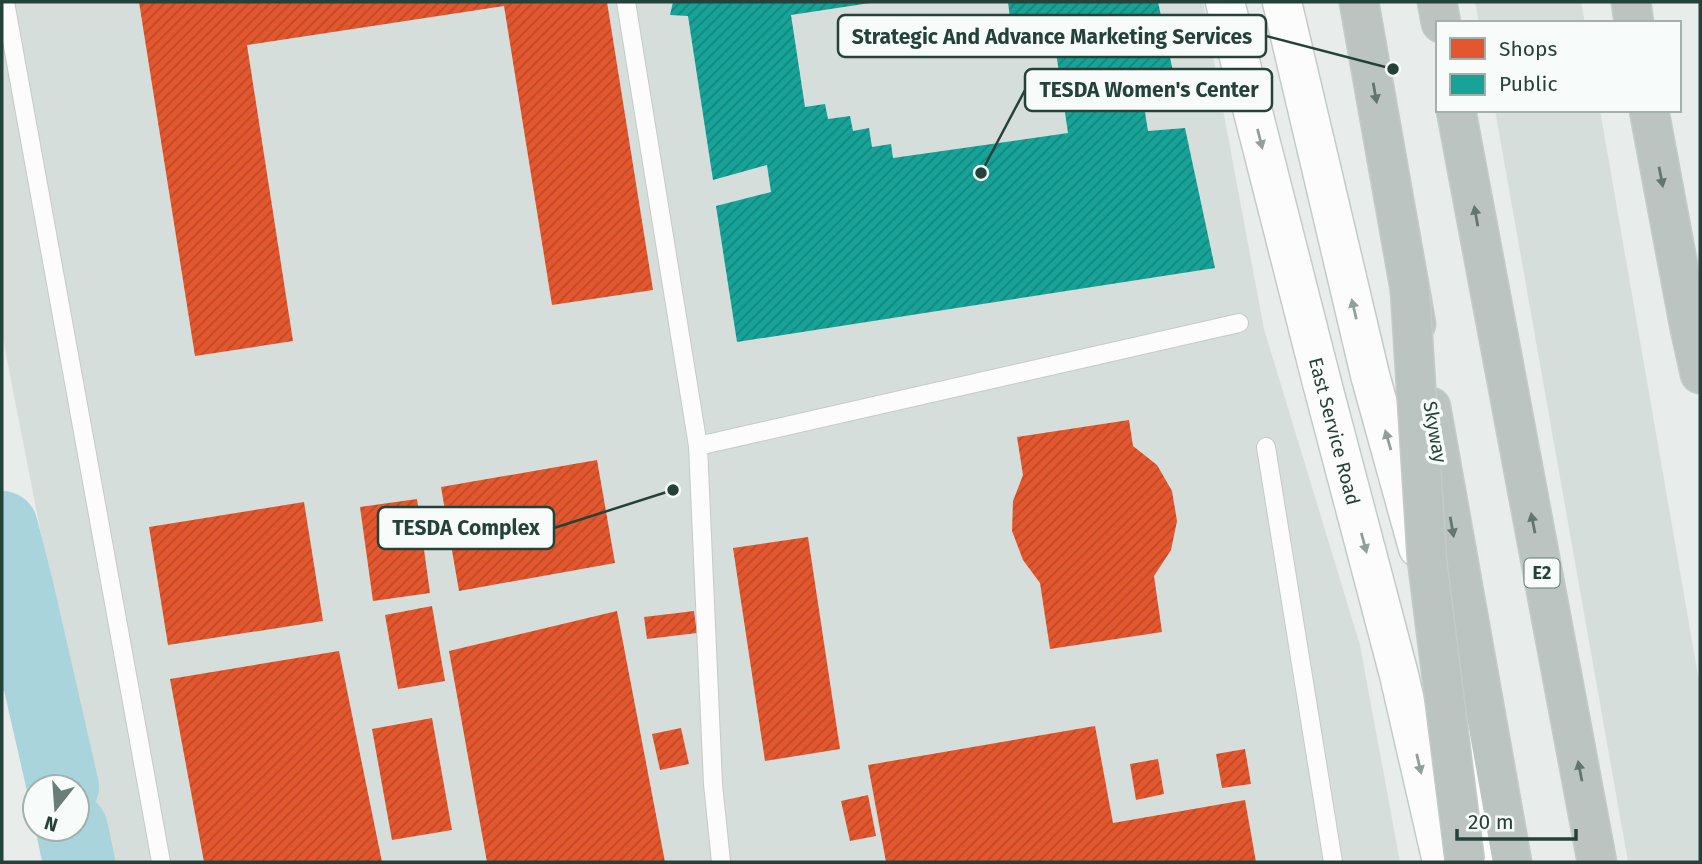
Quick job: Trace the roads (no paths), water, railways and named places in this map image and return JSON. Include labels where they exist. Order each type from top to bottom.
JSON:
[{"type":"highway","name":"Skyway","points":[[1359,2],[1512,862]]},
{"type":"highway","points":[[1437,2],[1441,21]]},
{"type":"highway","points":[[1631,2],[1634,21]]},
{"type":"highway","name":"E2","points":[[1457,112],[1597,862]]},
{"type":"highway","points":[[1648,112],[1700,374]]},
{"type":"highway","points":[[1410,291],[1427,559],[1465,862]]},
{"type":"main road","name":"East Service Road","points":[[1225,2],[1399,675],[1442,862]]},
{"type":"main road","points":[[1282,2],[1370,375],[1448,656],[1496,862]]},
{"type":"main road","points":[[1322,383],[1370,375]]},
{"type":"lane","points":[[5,2],[161,862]]},
{"type":"lane","points":[[626,2],[698,446],[713,784],[721,862]]},
{"type":"lane","points":[[698,446],[1239,323]]},
{"type":"lane","points":[[1266,447],[1333,862]]},
{"type":"waterway","points":[[2,527],[60,773]]},
{"type":"waterway","points":[[75,843],[79,862]]},
{"type":"place","name":"Strategic And Advance Marketing Services","points":[[1393,69]]},
{"type":"place","name":"TESDA Women's Center","points":[[981,173]]},
{"type":"place","name":"TESDA Complex","points":[[673,490]]}]
